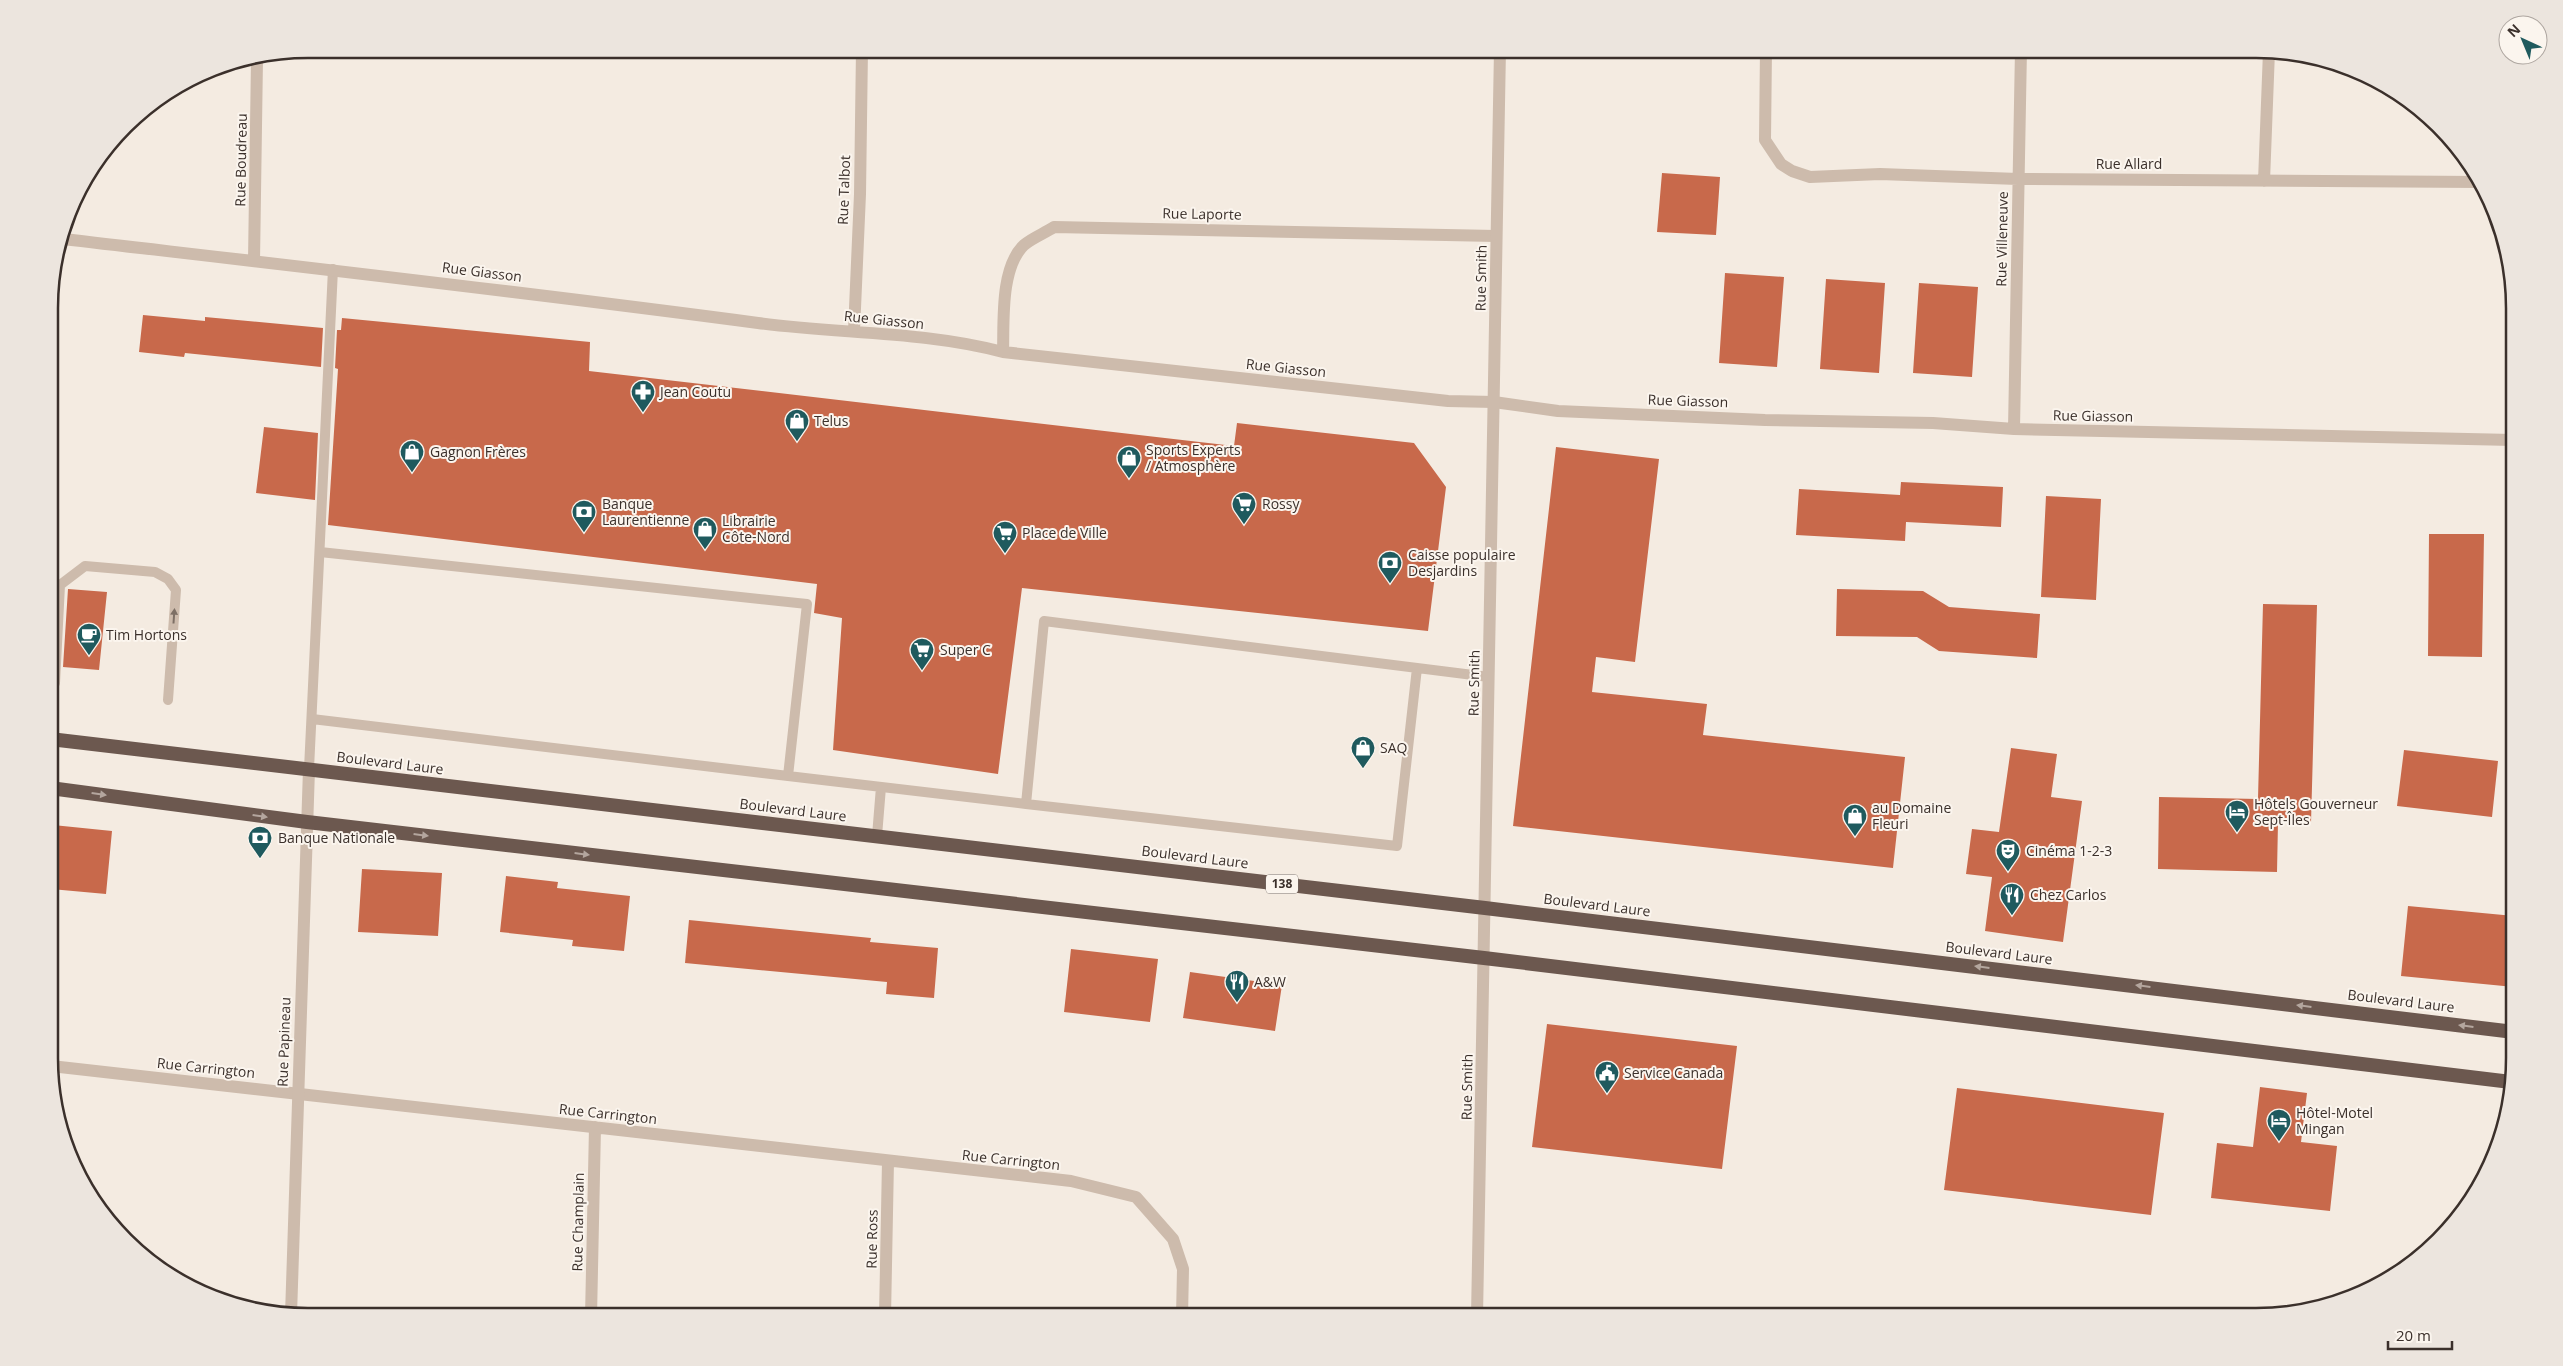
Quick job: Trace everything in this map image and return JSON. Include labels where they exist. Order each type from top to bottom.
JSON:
[{"type":"highway","name":"Boulevard Laure","points":[[58,741],[1485,908],[2506,1031]]},
{"type":"highway","points":[[58,789],[307,822],[1484,958],[2504,1081]]},
{"type":"street","name":"Rue Talbot","points":[[854,331],[860,194],[862,58]]},
{"type":"street","name":"Rue Smith","points":[[1476,1308],[1500,58]]},
{"type":"street","name":"Rue Allard","points":[[1766,58],[1765,140],[1781,164],[1792,171],[1810,177],[1880,174],[2018,178],[2471,182]]},
{"type":"street","name":"Rue Villeneuve","points":[[2014,429],[2021,58]]},
{"type":"street","points":[[2264,180],[2269,58]]},
{"type":"street","name":"Rue Boudreau","points":[[254,261],[257,63]]},
{"type":"street","name":"Rue Laporte","points":[[1003,352],[1005,287],[1013,263],[1024,246],[1054,227],[1496,236]]},
{"type":"street","name":"Rue Giasson","points":[[67,239],[333,269],[791,327],[854,331],[981,346],[1003,352],[1448,401],[1494,402],[1558,411],[1933,424],[2014,429],[2506,440]]},
{"type":"street","name":"Rue Papineau","points":[[290,1308],[309,770]]},
{"type":"street","name":"Rue Carrington","points":[[58,1067],[1071,1181],[1136,1197],[1173,1240],[1183,1269],[1182,1308]]},
{"type":"street","name":"Rue Champlain","points":[[591,1308],[595,1127]]},
{"type":"street","name":"Rue Ross","points":[[885,1308],[888,1160]]},
{"type":"lane","points":[[309,770],[333,269]]},
{"type":"lane","points":[[320,552],[807,604],[788,776]]},
{"type":"lane","points":[[58,624],[60,585],[84,566],[155,572],[168,579],[176,590],[168,700]]},
{"type":"lane","points":[[1026,804],[1044,621],[1489,677]]},
{"type":"lane","points":[[312,719],[1397,846],[1417,668]]},
{"type":"lane","points":[[877,836],[881,787]]},
{"type":"building","points":[[1662,173],[1720,177],[1716,235],[1657,232]]},
{"type":"building","points":[[1725,273],[1784,277],[1777,367],[1719,363]]},
{"type":"building","points":[[1826,279],[1885,283],[1879,373],[1820,369]]},
{"type":"building","points":[[1919,283],[1978,287],[1972,377],[1913,373]]},
{"type":"building","points":[[143,315],[205,321],[205,317],[323,328],[321,367],[185,353],[184,357],[139,352]]},
{"type":"building","name":"Place de Ville","points":[[342,318],[590,342],[589,371],[1234,446],[1237,423],[1414,443],[1446,487],[1428,631],[1022,588],[998,774],[833,750],[842,618],[814,613],[817,584],[328,525],[338,369],[335,368],[337,330],[341,330]]},
{"type":"building","points":[[264,427],[318,433],[315,500],[256,493]]},
{"type":"building","points":[[1556,447],[1659,459],[1635,662],[1596,657],[1592,692],[1707,704],[1703,735],[1905,757],[1893,868],[1513,826]]},
{"type":"building","points":[[1901,482],[2003,487],[2001,527],[1906,522],[1905,541],[1796,535],[1799,489],[1900,495]]},
{"type":"building","points":[[2046,496],[2101,499],[2096,600],[2041,597]]},
{"type":"building","points":[[2429,534],[2484,534],[2482,657],[2428,656]]},
{"type":"building","points":[[68,589],[107,592],[99,670],[63,667]]},
{"type":"building","points":[[1837,589],[1923,591],[1949,607],[2040,614],[2037,658],[1939,651],[1917,637],[1836,636]]},
{"type":"building","points":[[2263,604],[2317,605],[2311,823],[2278,822],[2277,872],[2158,869],[2159,797],[2258,799]]},
{"type":"building","points":[[2011,748],[2057,754],[2051,797],[2082,801],[2063,942],[1985,931],[1992,877],[1966,874],[1972,829],[1999,832]]},
{"type":"building","points":[[2404,750],[2498,761],[2492,817],[2397,806]]},
{"type":"building","points":[[58,826],[112,831],[106,894],[58,890]]},
{"type":"building","points":[[362,869],[442,873],[438,936],[358,932]]},
{"type":"building","points":[[506,876],[558,882],[557,888],[630,896],[624,951],[572,946],[573,940],[500,932]]},
{"type":"building","points":[[2408,906],[2506,915],[2506,986],[2401,976]]},
{"type":"building","points":[[689,920],[871,938],[870,942],[938,948],[934,998],[886,994],[887,982],[685,963]]},
{"type":"building","points":[[1071,949],[1158,959],[1150,1022],[1064,1012]]},
{"type":"building","points":[[1190,972],[1282,985],[1275,1031],[1183,1018]]},
{"type":"building","points":[[1547,1024],[1737,1046],[1722,1169],[1532,1147]]},
{"type":"building","points":[[2260,1087],[2307,1093],[2301,1142],[2337,1146],[2330,1211],[2211,1198],[2217,1143],[2253,1147]]},
{"type":"building","points":[[1957,1088],[2164,1113],[2151,1215],[1944,1190]]},
{"type":"place","name":"Jean Coutu","points":[[643,413]]},
{"type":"place","name":"Telus","points":[[797,442]]},
{"type":"place","name":"Gagnon Frères","points":[[412,473]]},
{"type":"place","name":"Sports Experts / Atmosphère","points":[[1129,479]]},
{"type":"place","name":"Rossy","points":[[1244,525]]},
{"type":"place","name":"Banque Laurentienne","points":[[584,533]]},
{"type":"place","name":"Librairie Côte-Nord","points":[[705,550]]},
{"type":"place","name":"Place de Ville","points":[[1005,554]]},
{"type":"place","name":"Caisse populaire Desjardins","points":[[1390,584]]},
{"type":"place","name":"Tim Hortons","points":[[89,656]]},
{"type":"place","name":"Super C","points":[[922,671]]},
{"type":"place","name":"SAQ","points":[[1363,769]]},
{"type":"place","name":"Hôtels Gouverneur Sept-Îles","points":[[2237,833]]},
{"type":"place","name":"au Domaine Fleuri","points":[[1855,837]]},
{"type":"place","name":"Banque Nationale","points":[[260,859]]},
{"type":"place","name":"Cinéma 1-2-3","points":[[2008,872]]},
{"type":"place","name":"Chez Carlos","points":[[2012,916]]},
{"type":"place","name":"A&W","points":[[1237,1003]]},
{"type":"place","name":"Service Canada","points":[[1607,1094]]},
{"type":"place","name":"Hôtel-Motel Mingan","points":[[2279,1142]]}]
